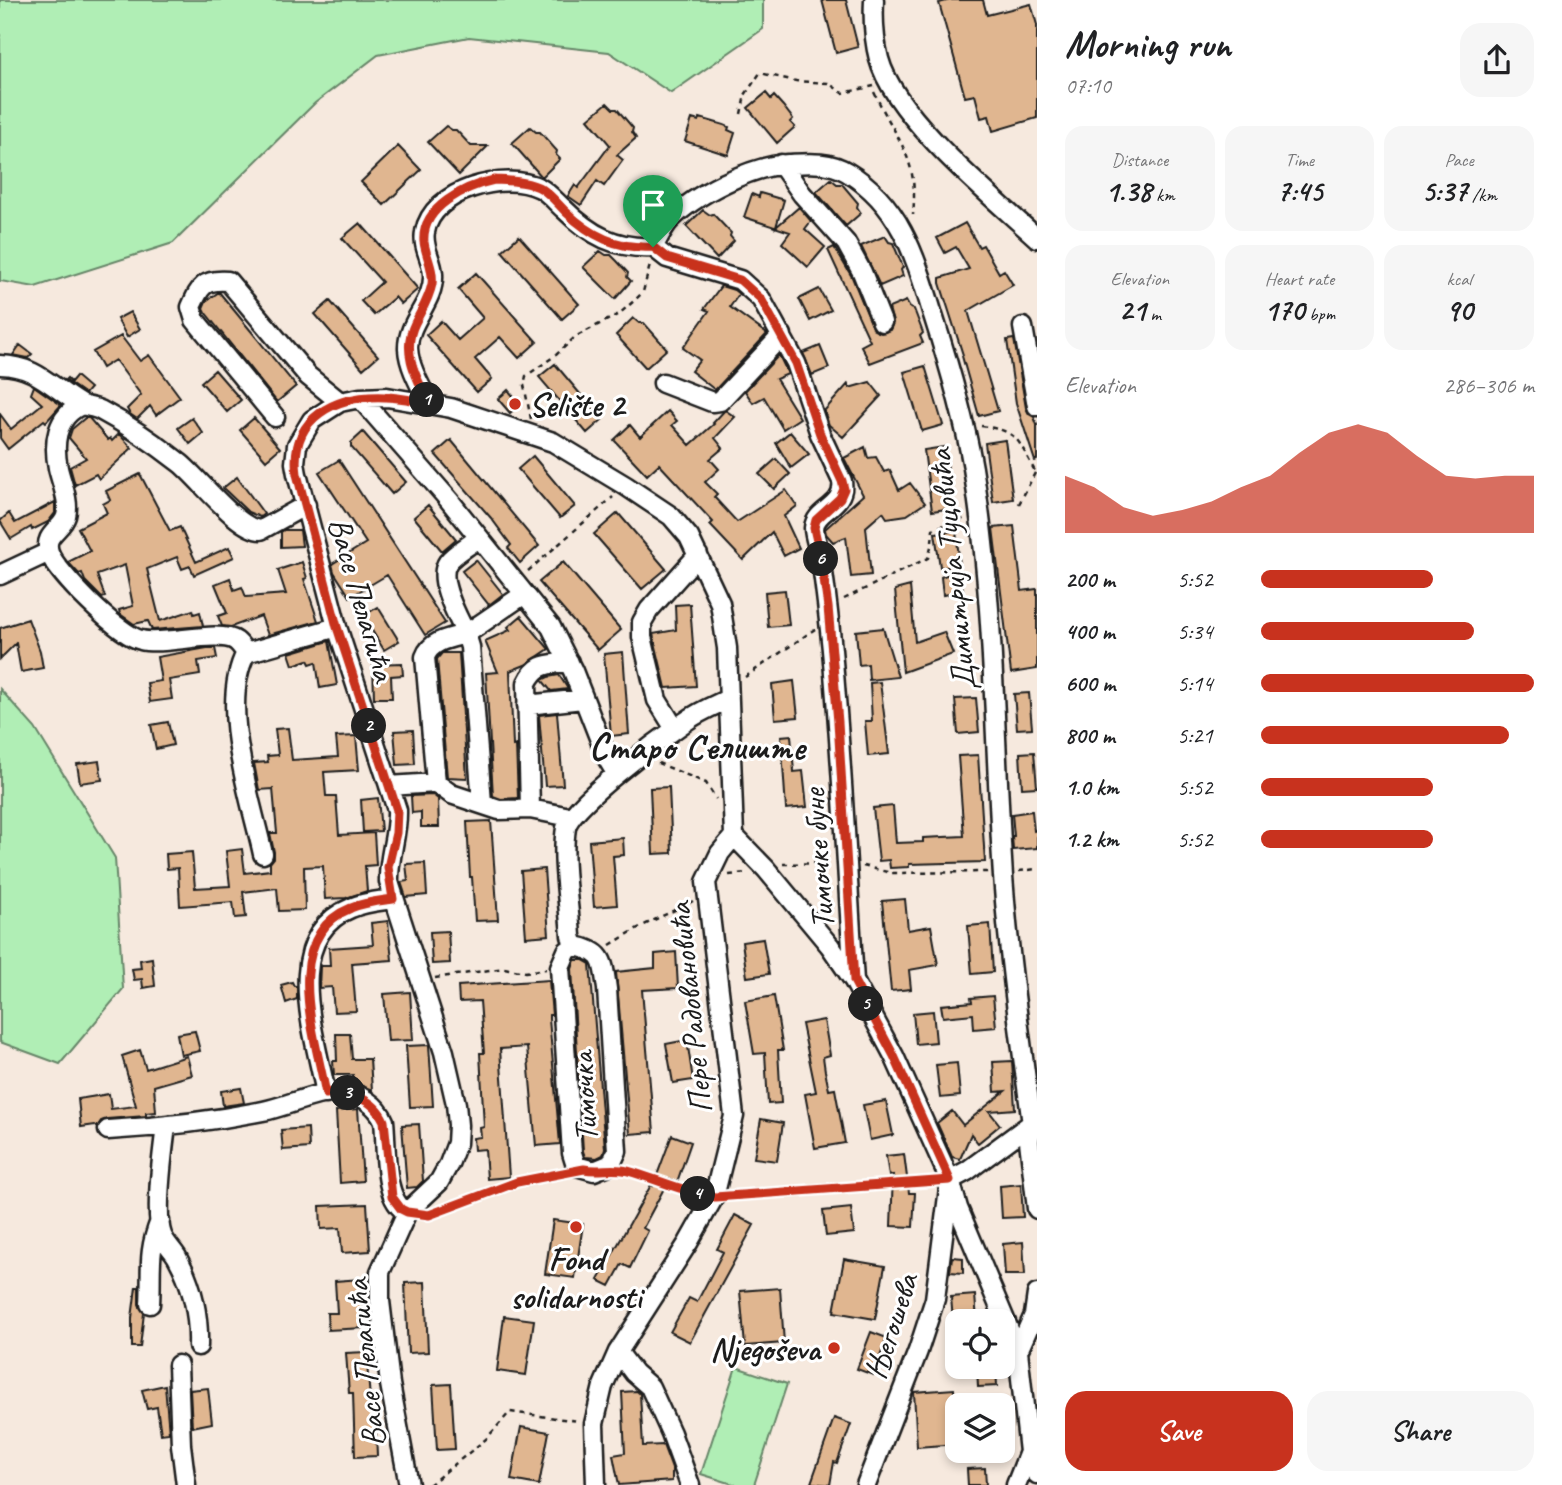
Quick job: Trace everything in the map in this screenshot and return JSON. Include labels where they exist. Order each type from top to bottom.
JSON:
[{"type":"street","points":[[874,0],[873,24],[879,59],[887,79],[913,119],[1037,238]]},
{"type":"street","name":"Димитрија Туцовића","points":[[653,247],[668,222],[702,195],[750,172],[781,164],[818,162],[848,172],[876,196],[910,243],[955,384],[973,468],[979,513],[991,634],[1003,872],[1034,1121],[1029,1141],[1037,1209]]},
{"type":"street","points":[[781,164],[802,194],[846,243],[862,272],[882,322]]},
{"type":"street","points":[[429,403],[408,350],[410,336],[428,300],[432,285],[433,274],[424,244],[425,232],[429,220],[444,203],[477,184],[494,180],[523,183],[543,190],[580,226],[600,238],[618,245],[653,247]]},
{"type":"street","name":"Тимочке буне","points":[[653,247],[667,258],[747,284],[768,308],[796,363],[820,434],[842,481],[844,489],[840,498],[816,520],[814,528],[828,612],[854,981]]},
{"type":"street","points":[[275,417],[195,320],[191,307],[200,288],[213,279],[228,281],[307,376],[340,402]]},
{"type":"street","points":[[1023,327],[1037,406]]},
{"type":"street","points":[[663,383],[712,402],[720,401],[782,335]]},
{"type":"street","points":[[0,365],[16,366],[39,374],[82,405],[99,410],[173,457],[247,527],[261,530],[306,505]]},
{"type":"street","name":"Васе Пелагића","points":[[410,1485],[390,1384],[379,1287],[380,1272],[407,1212],[439,1182],[457,1143],[458,1125],[452,1079],[393,899],[388,867],[397,810],[337,627],[295,463],[300,437],[312,419],[340,402],[360,398],[387,397],[429,403],[553,442],[671,516],[689,537],[720,603],[727,648],[734,836]]},
{"type":"street","points":[[360,398],[449,500],[551,627],[569,662],[607,758],[616,774]]},
{"type":"street","points":[[82,405],[68,414],[59,428],[56,456],[67,507],[63,521],[51,534],[49,552],[71,585],[134,638],[151,641],[225,638],[238,642],[246,653]]},
{"type":"street","points":[[478,538],[449,561],[443,571],[444,582],[470,647],[482,803]]},
{"type":"street","points":[[0,575],[49,552]]},
{"type":"street","points":[[675,729],[657,700],[642,637],[642,622],[649,610],[698,555]]},
{"type":"street","points":[[436,783],[425,657],[427,651],[439,642],[466,634],[519,589]]},
{"type":"street","points":[[263,854],[235,726],[235,697],[242,661],[246,653],[337,627]]},
{"type":"street","points":[[530,809],[527,683],[532,672],[540,666],[569,662]]},
{"type":"street","points":[[560,967],[567,951],[574,946],[565,849],[566,827],[570,817],[616,774],[675,729],[728,694]]},
{"type":"street","points":[[527,705],[583,698]]},
{"type":"street","points":[[389,786],[436,783],[451,794],[499,810],[530,809],[570,817]]},
{"type":"street","points":[[734,836],[830,946],[854,981],[894,1056],[950,1180],[958,1208],[1018,1351],[1028,1452],[1037,1474]]},
{"type":"street","name":"Пере Радовановића","points":[[596,1485],[594,1424],[603,1386],[618,1352],[715,1197],[734,1116],[706,896],[707,877],[720,853],[734,836]]},
{"type":"street","points":[[326,1094],[307,992],[311,954],[323,930],[341,913],[365,904],[393,899]]},
{"type":"street","name":"Тимочка","points":[[560,967],[572,1153],[576,1166],[594,1171],[605,1169],[611,1164],[617,1151],[604,965],[594,951],[574,946]]},
{"type":"street","points":[[108,1130],[166,1126],[265,1111],[326,1094],[351,1093],[381,1112],[392,1197],[401,1209],[407,1212]]},
{"type":"street","points":[[950,1180],[967,1171],[1034,1121]]},
{"type":"street","points":[[166,1126],[161,1163],[162,1235],[177,1256],[188,1279],[199,1326],[198,1346]]},
{"type":"street","name":"Његошева","points":[[866,1485],[918,1351],[935,1299],[950,1180]]},
{"type":"street","points":[[150,1304],[152,1276],[149,1258],[160,1221]]},
{"type":"street","points":[[1018,1351],[1034,1315],[1037,1294]]},
{"type":"street","points":[[618,1352],[634,1373],[650,1387],[690,1485]]},
{"type":"street","points":[[177,1365],[186,1485]]},
{"type":"street","points":[[1016,1485],[1028,1452]]},
{"type":"path","points":[[741,114],[745,95],[760,73],[796,81],[828,83],[843,93],[872,87],[912,166],[915,195],[910,243]]},
{"type":"path","points":[[534,436],[524,385],[526,376],[556,355],[575,337],[619,314],[635,300],[646,284],[653,247]]},
{"type":"path","points":[[964,423],[996,428],[1014,435],[1036,470],[1019,504]]},
{"type":"path","points":[[519,589],[626,486]]},
{"type":"path","points":[[728,694],[828,612],[928,558],[933,543],[933,529],[979,513]]},
{"type":"path","points":[[643,754],[706,783],[717,800],[733,813]]},
{"type":"path","points":[[847,863],[891,873],[1003,872]]},
{"type":"path","points":[[603,948],[686,903],[706,896]]},
{"type":"path","points":[[420,980],[504,968],[525,972],[560,967]]},
{"type":"path","points":[[407,1212],[429,1215],[517,1182],[584,1169]]},
{"type":"path","points":[[605,1169],[625,1170],[694,1193],[715,1197],[950,1180]]},
{"type":"path","points":[[429,1485],[486,1439],[509,1412],[594,1424]]},
{"type":"green space","points":[[0,0],[763,0],[763,29],[671,93],[609,52],[469,37],[378,55],[315,103],[173,243],[35,287],[0,281]]},
{"type":"green space","points":[[0,689],[35,728],[115,858],[123,989],[60,1064],[0,1042]]},
{"type":"green space","points":[[736,1367],[787,1384],[754,1485],[736,1485],[701,1474]]},
{"type":"building","points":[[822,0],[846,0],[858,47],[836,53]]},
{"type":"building","points":[[950,0],[983,0],[987,15],[1031,4],[1037,25],[1037,118],[993,131],[989,116],[981,118],[975,95],[965,97],[939,3]]},
{"type":"building","points":[[766,93],[771,99],[774,96],[783,106],[793,119],[790,122],[795,127],[777,143],[748,108]]},
{"type":"building","points":[[607,103],[617,109],[633,128],[632,132],[636,138],[617,155],[623,160],[604,186],[597,181],[581,205],[568,196],[575,185],[578,188],[610,145],[588,119]]},
{"type":"building","points":[[700,118],[729,127],[728,130],[735,133],[728,155],[685,141],[692,119],[699,121]]},
{"type":"building","points":[[446,126],[456,130],[471,146],[488,146],[459,175],[428,142]]},
{"type":"building","points":[[530,127],[540,132],[557,151],[556,155],[560,159],[542,177],[512,143]]},
{"type":"building","points":[[398,146],[421,170],[384,205],[361,182]]},
{"type":"building","points":[[831,179],[842,184],[858,203],[857,207],[861,213],[846,226],[816,192]]},
{"type":"building","points":[[760,193],[784,200],[776,227],[799,207],[811,221],[805,229],[825,247],[808,267],[782,243],[790,232],[744,217],[752,194],[759,197]]},
{"type":"building","points":[[703,210],[713,214],[731,233],[734,241],[717,259],[686,226]]},
{"type":"building","points":[[360,223],[418,289],[401,304],[395,297],[374,315],[361,301],[382,282],[342,238]]},
{"type":"building","points":[[965,223],[979,247],[983,245],[999,273],[1004,270],[1013,285],[968,311],[998,411],[979,416],[940,283],[940,278],[969,269],[956,247],[945,253],[937,238]]},
{"type":"building","points":[[519,236],[579,304],[562,319],[502,251]]},
{"type":"building","points":[[885,236],[893,243],[903,267],[903,276],[880,286],[861,246]]},
{"type":"building","points":[[834,247],[852,277],[874,330],[881,333],[890,330],[893,323],[889,308],[906,301],[910,308],[914,309],[923,333],[920,336],[923,343],[870,363],[861,346],[870,341],[828,250]]},
{"type":"building","points":[[600,251],[611,255],[628,273],[627,277],[631,281],[615,299],[583,267]]},
{"type":"building","points":[[476,273],[537,342],[519,358],[500,337],[475,359],[492,379],[477,392],[426,335],[441,321],[458,340],[483,318],[458,289]]},
{"type":"building","points":[[721,286],[739,294],[730,307],[767,334],[715,390],[691,371],[700,360],[683,348],[709,311],[704,309]]},
{"type":"building","points":[[819,289],[831,310],[810,321],[799,299]]},
{"type":"building","points":[[219,292],[296,386],[277,402],[205,312],[203,308],[206,301]]},
{"type":"building","points":[[330,301],[378,356],[363,369],[315,314]]},
{"type":"building","points":[[130,312],[140,329],[127,337],[117,319]]},
{"type":"building","points":[[633,318],[644,323],[667,349],[646,368],[616,335]]},
{"type":"building","points":[[121,336],[140,361],[149,355],[180,397],[156,415],[150,406],[137,419],[130,414],[127,409],[141,395],[115,360],[102,368],[93,352]]},
{"type":"building","points":[[1014,339],[1026,408],[1037,425],[1035,461],[1016,403],[1007,340]]},
{"type":"building","points":[[20,345],[32,354],[28,358],[13,355]]},
{"type":"building","points":[[820,346],[829,368],[812,375],[803,353]]},
{"type":"building","points":[[779,355],[788,374],[776,379],[800,418],[783,429],[764,397],[753,403],[745,391]]},
{"type":"building","points":[[555,364],[602,420],[587,433],[539,377]]},
{"type":"building","points":[[925,366],[943,425],[922,431],[904,372]]},
{"type":"building","points":[[215,370],[241,400],[227,412],[201,382]]},
{"type":"building","points":[[76,376],[90,388],[85,394],[65,380],[67,378],[71,382]]},
{"type":"building","points":[[870,382],[881,396],[843,437],[829,425],[824,411],[848,384],[849,388]]},
{"type":"building","points":[[34,386],[61,405],[46,422],[44,420],[8,449],[0,438],[0,414],[11,429],[42,404],[31,394]]},
{"type":"building","points":[[508,390],[520,404],[510,413],[498,399]]},
{"type":"building","points":[[725,410],[735,417],[715,438],[723,448],[710,459],[719,469],[705,482],[717,494],[714,497],[737,522],[786,490],[797,506],[784,516],[799,548],[784,556],[772,532],[743,560],[710,525],[713,522],[659,464],[647,475],[614,440],[630,425],[640,437],[668,411],[677,421],[672,425],[690,445],[714,424]]},
{"type":"building","points":[[85,418],[89,418],[108,440],[110,438],[112,441],[119,434],[132,448],[99,479],[96,474],[75,485],[70,467],[86,458],[69,438],[72,429]]},
{"type":"building","points":[[192,418],[203,433],[190,444],[178,428]]},
{"type":"building","points":[[254,418],[280,448],[266,460],[240,430]]},
{"type":"building","points":[[363,432],[406,482],[392,494],[351,447],[351,443]]},
{"type":"building","points":[[790,432],[809,454],[791,468],[776,443]]},
{"type":"building","points":[[451,440],[539,546],[520,563],[508,548],[511,545],[491,518],[435,454]]},
{"type":"building","points":[[1005,440],[1013,499],[993,502],[985,443]]},
{"type":"building","points":[[865,447],[868,458],[876,457],[884,472],[890,470],[899,490],[910,483],[925,503],[907,515],[887,518],[883,512],[866,527],[871,575],[851,577],[846,537],[833,542],[825,529],[863,495],[844,458]]},
{"type":"building","points":[[945,447],[953,508],[932,511],[924,450]]},
{"type":"building","points":[[533,456],[575,506],[560,518],[518,469]]},
{"type":"building","points":[[776,459],[790,474],[774,489],[759,474]]},
{"type":"building","points":[[339,460],[445,623],[425,635],[387,575],[350,597],[334,572],[332,564],[366,543],[319,472]]},
{"type":"building","points":[[140,474],[170,531],[180,527],[196,562],[229,547],[234,557],[194,575],[190,566],[182,569],[177,557],[147,569],[160,621],[193,610],[194,614],[200,612],[203,626],[152,630],[148,621],[134,624],[120,614],[119,610],[133,606],[125,565],[97,575],[105,597],[102,598],[85,581],[82,573],[79,574],[68,562],[90,551],[78,528],[107,513],[103,504],[110,500],[106,491]]},
{"type":"building","points":[[237,477],[264,514],[260,517],[248,512],[223,488]]},
{"type":"building","points":[[55,502],[55,513],[48,522],[32,530],[31,527],[11,539],[0,521],[9,513],[15,523]]},
{"type":"building","points":[[428,505],[456,539],[442,551],[414,517]]},
{"type":"building","points":[[618,513],[666,569],[642,589],[594,534]]},
{"type":"building","points":[[1014,526],[1022,591],[1037,589],[1037,669],[1011,673],[993,528]]},
{"type":"building","points":[[300,530],[302,546],[281,547],[281,532]]},
{"type":"building","points":[[956,531],[963,592],[943,595],[941,577],[949,574],[948,567],[940,567],[935,533]]},
{"type":"building","points":[[476,560],[503,594],[489,605],[462,571]]},
{"type":"building","points":[[302,562],[307,578],[304,579],[318,621],[268,635],[261,616],[231,627],[222,626],[218,616],[227,613],[215,584],[230,578],[234,590],[242,587],[246,597],[286,594],[278,570]]},
{"type":"building","points":[[563,562],[621,630],[598,650],[539,582]]},
{"type":"building","points":[[910,586],[915,642],[944,632],[953,654],[903,672],[895,590]]},
{"type":"building","points":[[785,590],[789,625],[768,627],[765,592]]},
{"type":"building","points":[[690,604],[696,686],[666,688],[653,634],[676,630],[675,605]]},
{"type":"building","points":[[378,607],[399,641],[384,650],[363,616]]},
{"type":"building","points":[[521,616],[549,649],[525,665],[510,671],[518,798],[501,799],[493,796],[486,673],[498,672],[485,641],[510,630],[508,627]]},
{"type":"building","points":[[28,619],[40,651],[43,668],[21,672],[16,643],[0,659],[0,628]]},
{"type":"building","points":[[883,628],[898,677],[869,680],[868,664],[859,665],[856,631]]},
{"type":"building","points":[[329,641],[337,685],[320,688],[316,662],[310,664],[308,660],[293,665],[289,653]]},
{"type":"building","points":[[215,648],[217,658],[198,661],[200,675],[169,680],[172,699],[150,702],[147,683],[161,681],[157,657]]},
{"type":"building","points":[[623,652],[629,734],[611,736],[604,654]]},
{"type":"building","points":[[442,653],[459,653],[467,778],[447,777],[437,659]]},
{"type":"building","points":[[402,663],[403,675],[391,676],[392,698],[374,698],[373,664]]},
{"type":"building","points":[[559,675],[568,689],[551,691],[542,680]]},
{"type":"building","points":[[794,681],[798,717],[775,719],[772,684]]},
{"type":"building","points":[[880,682],[889,754],[868,756],[865,721],[872,721],[870,683]]},
{"type":"building","points":[[1029,693],[1032,728],[1017,729],[1014,694]]},
{"type":"building","points":[[976,698],[979,732],[958,734],[955,699]]},
{"type":"building","points":[[557,713],[563,785],[545,786],[539,715]]},
{"type":"building","points":[[168,722],[173,745],[156,749],[151,725]]},
{"type":"building","points":[[288,728],[292,760],[338,757],[336,737],[356,736],[359,770],[324,772],[326,796],[336,796],[339,835],[374,833],[376,865],[365,866],[367,891],[346,898],[325,899],[323,866],[304,867],[305,910],[279,911],[277,888],[243,892],[246,917],[235,918],[233,902],[180,906],[178,868],[167,869],[166,854],[192,852],[195,888],[230,886],[226,851],[242,849],[245,873],[270,870],[274,852],[270,833],[277,833],[273,789],[259,790],[254,763],[268,762],[267,756],[278,755],[275,729]]},
{"type":"building","points":[[413,730],[415,764],[397,765],[394,731]]},
{"type":"building","points":[[791,735],[794,772],[803,771],[807,807],[786,809],[781,736]]},
{"type":"building","points":[[1034,752],[1037,787],[1022,788],[1020,753]]},
{"type":"building","points":[[978,755],[985,862],[909,864],[909,867],[890,868],[889,860],[879,861],[873,808],[893,806],[896,843],[923,842],[923,838],[964,836],[958,756]]},
{"type":"building","points":[[99,761],[102,780],[80,783],[77,764]]},
{"type":"building","points":[[669,787],[672,853],[653,854],[650,788]]},
{"type":"building","points":[[433,795],[438,799],[439,827],[421,827],[421,812],[412,813],[411,796]]},
{"type":"building","points":[[378,798],[381,831],[363,832],[361,800]]},
{"type":"building","points":[[1032,811],[1034,831],[1037,830],[1037,848],[1013,850],[1012,814]]},
{"type":"building","points":[[491,821],[498,920],[475,921],[467,822]]},
{"type":"building","points":[[623,838],[624,855],[613,856],[617,905],[594,907],[589,841]]},
{"type":"building","points":[[425,863],[427,895],[406,897],[401,882],[408,881],[406,864]]},
{"type":"building","points":[[544,869],[549,935],[526,937],[521,871]]},
{"type":"building","points":[[905,899],[908,930],[931,926],[938,965],[909,970],[911,989],[891,991],[882,901]]},
{"type":"building","points":[[388,921],[392,960],[352,963],[356,1011],[334,1012],[332,987],[319,988],[320,966],[330,966],[329,948],[373,945],[371,923]]},
{"type":"building","points":[[990,924],[993,972],[972,974],[968,926]]},
{"type":"building","points":[[448,931],[450,963],[432,964],[430,932]]},
{"type":"building","points":[[763,939],[769,974],[747,977],[742,942]]},
{"type":"building","points":[[676,952],[678,988],[642,990],[654,1132],[630,1134],[616,972],[655,968],[655,954]]},
{"type":"building","points":[[152,958],[155,986],[143,988],[142,979],[134,980],[132,969],[141,968],[140,960]]},
{"type":"building","points":[[575,960],[590,964],[605,1149],[603,1155],[597,1158],[585,1157],[583,1151],[572,969]]},
{"type":"building","points":[[549,980],[552,1015],[549,1015],[549,1019],[560,1144],[536,1146],[527,1047],[500,1049],[509,1177],[487,1179],[485,1149],[474,1150],[473,1138],[481,1137],[480,1128],[484,1127],[480,1053],[484,1053],[480,1001],[459,1002],[458,986]]},
{"type":"building","points":[[292,982],[297,986],[297,999],[286,1003],[281,985]]},
{"type":"building","points":[[410,992],[413,1040],[388,1041],[384,994]]},
{"type":"building","points":[[774,996],[783,1050],[778,1050],[781,1103],[768,1104],[765,1053],[754,1054],[745,1001]]},
{"type":"building","points":[[993,996],[996,1027],[974,1029],[973,1014],[943,1017],[941,1005],[972,1002],[971,998]]},
{"type":"building","points":[[933,1011],[936,1042],[916,1044],[913,1013]]},
{"type":"building","points":[[824,1020],[830,1055],[823,1057],[825,1071],[829,1090],[835,1089],[845,1143],[815,1148],[805,1094],[816,1092],[802,1024]]},
{"type":"building","points":[[195,1031],[200,1051],[181,1055],[177,1034]]},
{"type":"building","points":[[336,1034],[350,1034],[352,1059],[370,1059],[372,1090],[353,1082],[353,1075],[334,1075],[333,1061],[337,1061]]},
{"type":"building","points":[[687,1040],[693,1080],[673,1083],[666,1044]]},
{"type":"building","points":[[429,1045],[433,1106],[410,1107],[406,1046]]},
{"type":"building","points":[[140,1050],[146,1069],[187,1056],[192,1075],[154,1086],[156,1112],[146,1113],[146,1116],[107,1119],[101,1121],[97,1127],[81,1127],[78,1099],[109,1094],[111,1109],[136,1106],[122,1056]]},
{"type":"building","points":[[1012,1061],[1015,1109],[989,1111],[1000,1125],[978,1143],[971,1134],[960,1159],[952,1157],[937,1123],[952,1111],[963,1125],[1005,1091],[995,1092],[993,1062]]},
{"type":"building","points":[[957,1063],[960,1096],[940,1098],[936,1065]]},
{"type":"building","points":[[241,1088],[244,1103],[223,1106],[221,1091]]},
{"type":"building","points":[[886,1101],[893,1135],[870,1140],[863,1105]]},
{"type":"building","points":[[358,1109],[363,1181],[340,1183],[336,1111]]},
{"type":"building","points":[[761,1119],[783,1123],[777,1161],[754,1158]]},
{"type":"building","points":[[419,1124],[423,1181],[417,1187],[407,1188],[402,1125]]},
{"type":"building","points":[[308,1128],[309,1148],[283,1150],[281,1130]]},
{"type":"building","points":[[672,1135],[691,1142],[677,1182],[669,1179],[643,1228],[648,1231],[630,1268],[622,1264],[610,1286],[598,1280],[651,1185],[653,1186]]},
{"type":"building","points":[[904,1154],[909,1193],[915,1193],[913,1227],[891,1226],[893,1175],[889,1176],[886,1156]]},
{"type":"building","points":[[1021,1184],[1023,1217],[1002,1218],[1000,1186]]},
{"type":"building","points":[[367,1204],[370,1251],[342,1253],[340,1228],[321,1229],[320,1206]]},
{"type":"building","points":[[851,1208],[854,1233],[826,1236],[823,1211]]},
{"type":"building","points":[[735,1215],[754,1225],[690,1342],[670,1332],[689,1298],[697,1302],[723,1252],[717,1249]]},
{"type":"building","points":[[553,1220],[583,1224],[575,1278],[545,1274]]},
{"type":"building","points":[[1023,1242],[1025,1275],[1005,1275],[1003,1244]]},
{"type":"building","points":[[952,1257],[963,1258],[963,1273],[950,1272]]},
{"type":"building","points":[[844,1259],[885,1266],[875,1319],[834,1312]]},
{"type":"building","points":[[361,1279],[364,1328],[328,1330],[327,1313],[337,1313],[335,1281]]},
{"type":"building","points":[[425,1282],[428,1352],[408,1353],[405,1283]]},
{"type":"building","points":[[136,1287],[139,1287],[139,1304],[144,1313],[140,1347],[132,1347],[132,1318]]},
{"type":"building","points":[[780,1288],[784,1343],[745,1346],[740,1291]]},
{"type":"building","points":[[975,1295],[976,1309],[952,1309],[951,1297]]},
{"type":"building","points":[[504,1316],[534,1320],[526,1375],[497,1371]]},
{"type":"building","points":[[871,1332],[887,1338],[873,1375],[857,1369]]},
{"type":"building","points":[[366,1352],[371,1410],[375,1410],[377,1456],[355,1457],[353,1393],[349,1393],[346,1353]]},
{"type":"building","points":[[978,1379],[997,1379],[997,1386],[978,1387]]},
{"type":"building","points":[[451,1384],[455,1449],[437,1450],[433,1385]]},
{"type":"building","points":[[165,1385],[169,1433],[161,1434],[157,1407],[147,1409],[142,1390]]},
{"type":"building","points":[[208,1388],[212,1423],[192,1427],[190,1390]]},
{"type":"building","points":[[954,1389],[954,1393],[945,1393],[945,1445],[917,1447],[914,1392]]},
{"type":"building","points":[[637,1391],[640,1394],[643,1446],[663,1445],[672,1469],[672,1481],[619,1485],[613,1455],[625,1453],[622,1392]]},
{"type":"building","points":[[834,1418],[851,1424],[837,1463],[834,1462],[830,1485],[811,1483]]},
{"type":"building","points":[[521,1427],[549,1432],[539,1485],[511,1480]]},
{"type":"building","points":[[985,1468],[986,1485],[968,1485],[967,1469]]},
{"type":"place","name":"Selište 2","points":[[515,404]]},
{"type":"place","name":"Fond solidarnosti","points":[[576,1227]]},
{"type":"place","name":"Njegoševa","points":[[834,1348]]},
{"type":"district","name":"Старо Селиште","points":[[697,746]]},
{"type":"route","points":[[494,180],[534,185],[543,190],[580,226],[600,238],[618,245],[653,247],[667,258],[740,280],[761,299],[796,363],[814,419],[842,481],[844,489],[840,498],[816,520],[814,528],[828,607],[854,981],[894,1056],[950,1180],[715,1197],[694,1193],[625,1170],[584,1169],[517,1182],[429,1215],[407,1212],[395,1203],[392,1197],[381,1112],[351,1093],[326,1094],[307,992],[306,980],[311,954],[331,920],[352,907],[393,899],[388,867],[396,833],[397,810],[337,627],[297,474],[295,463],[300,437],[312,419],[329,407],[349,399],[387,397],[429,403],[412,366],[408,350],[410,336],[428,300],[432,285],[433,274],[424,244],[425,232],[436,211],[462,192],[477,184],[494,180]]}]
